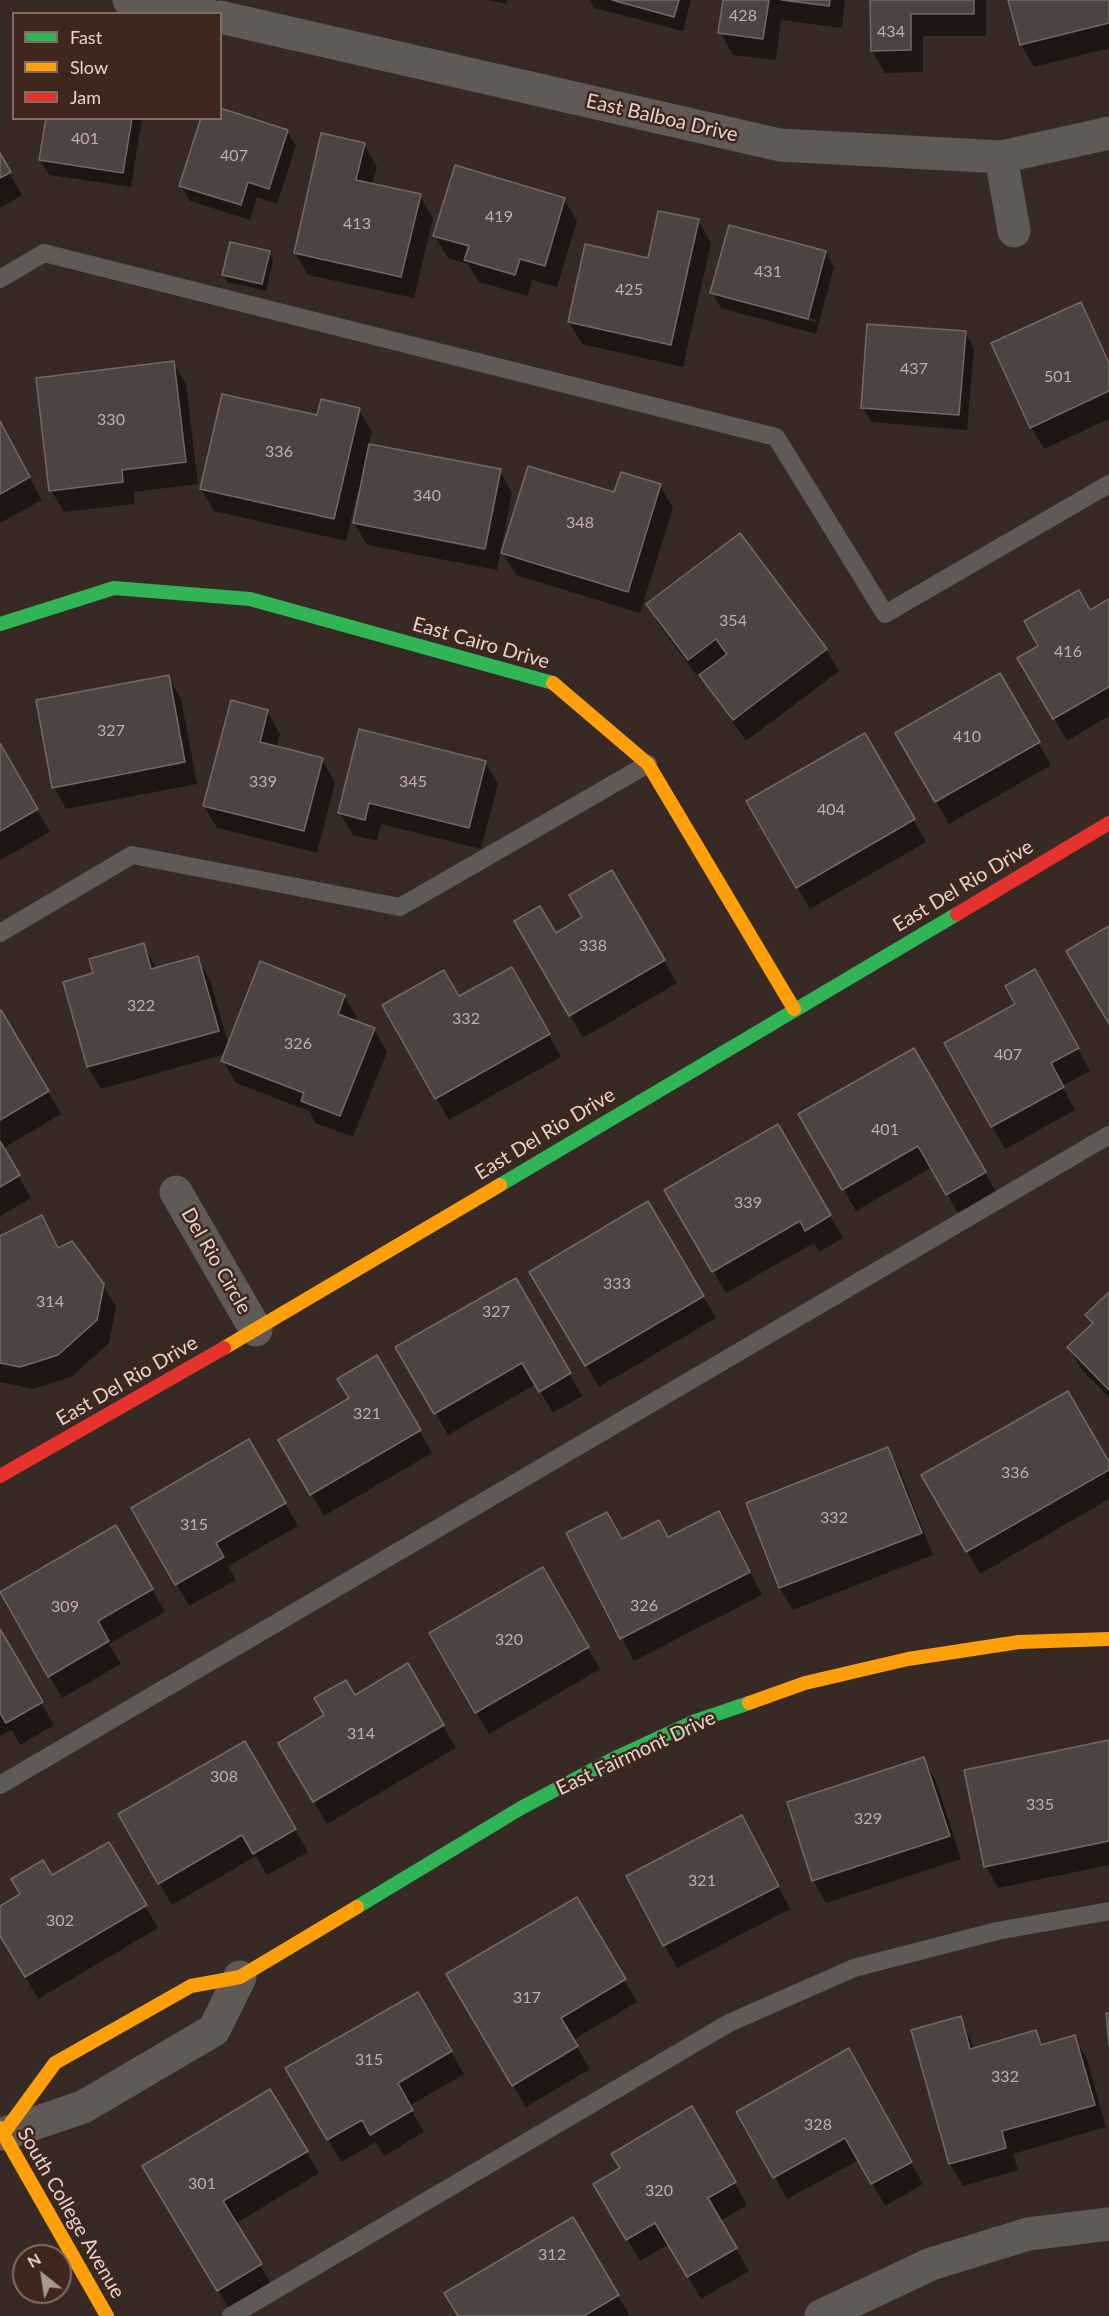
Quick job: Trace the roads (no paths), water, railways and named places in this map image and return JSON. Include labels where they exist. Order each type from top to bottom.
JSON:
[{"type":"street","points":[[129,0],[197,12]]},
{"type":"street","name":"East Balboa Drive","points":[[222,17],[780,145],[1001,157],[1109,133]]},
{"type":"street","points":[[1001,157],[1014,231]]},
{"type":"street","name":"East Cairo Drive","points":[[0,624],[114,588],[250,599],[555,684],[648,764],[794,1009]]},
{"type":"street","name":"East Del Rio Drive","points":[[0,1476],[256,1330],[1109,823]]},
{"type":"street","name":"Del Rio Circle","points":[[176,1192],[256,1330]]},
{"type":"street","name":"East Fairmont Drive","points":[[4,2142],[55,2063],[191,1986],[240,1977],[521,1808],[615,1758],[693,1722],[805,1683],[908,1659],[1019,1642],[1109,1639]]},
{"type":"street","points":[[4,2142],[83,2108],[214,2030],[240,1977]]},
{"type":"street","name":"South College Avenue","points":[[4,2142],[107,2316]]},
{"type":"street","points":[[821,2316],[932,2264],[1028,2234],[1109,2224]]},
{"type":"lane","points":[[0,279],[44,253],[776,437],[885,614],[1109,484]]},
{"type":"lane","points":[[0,933],[132,855],[400,907],[648,764]]},
{"type":"lane","points":[[0,1785],[1109,1135]]},
{"type":"lane","points":[[231,2316],[729,2023],[854,1968],[997,1931],[1109,1911]]}]
